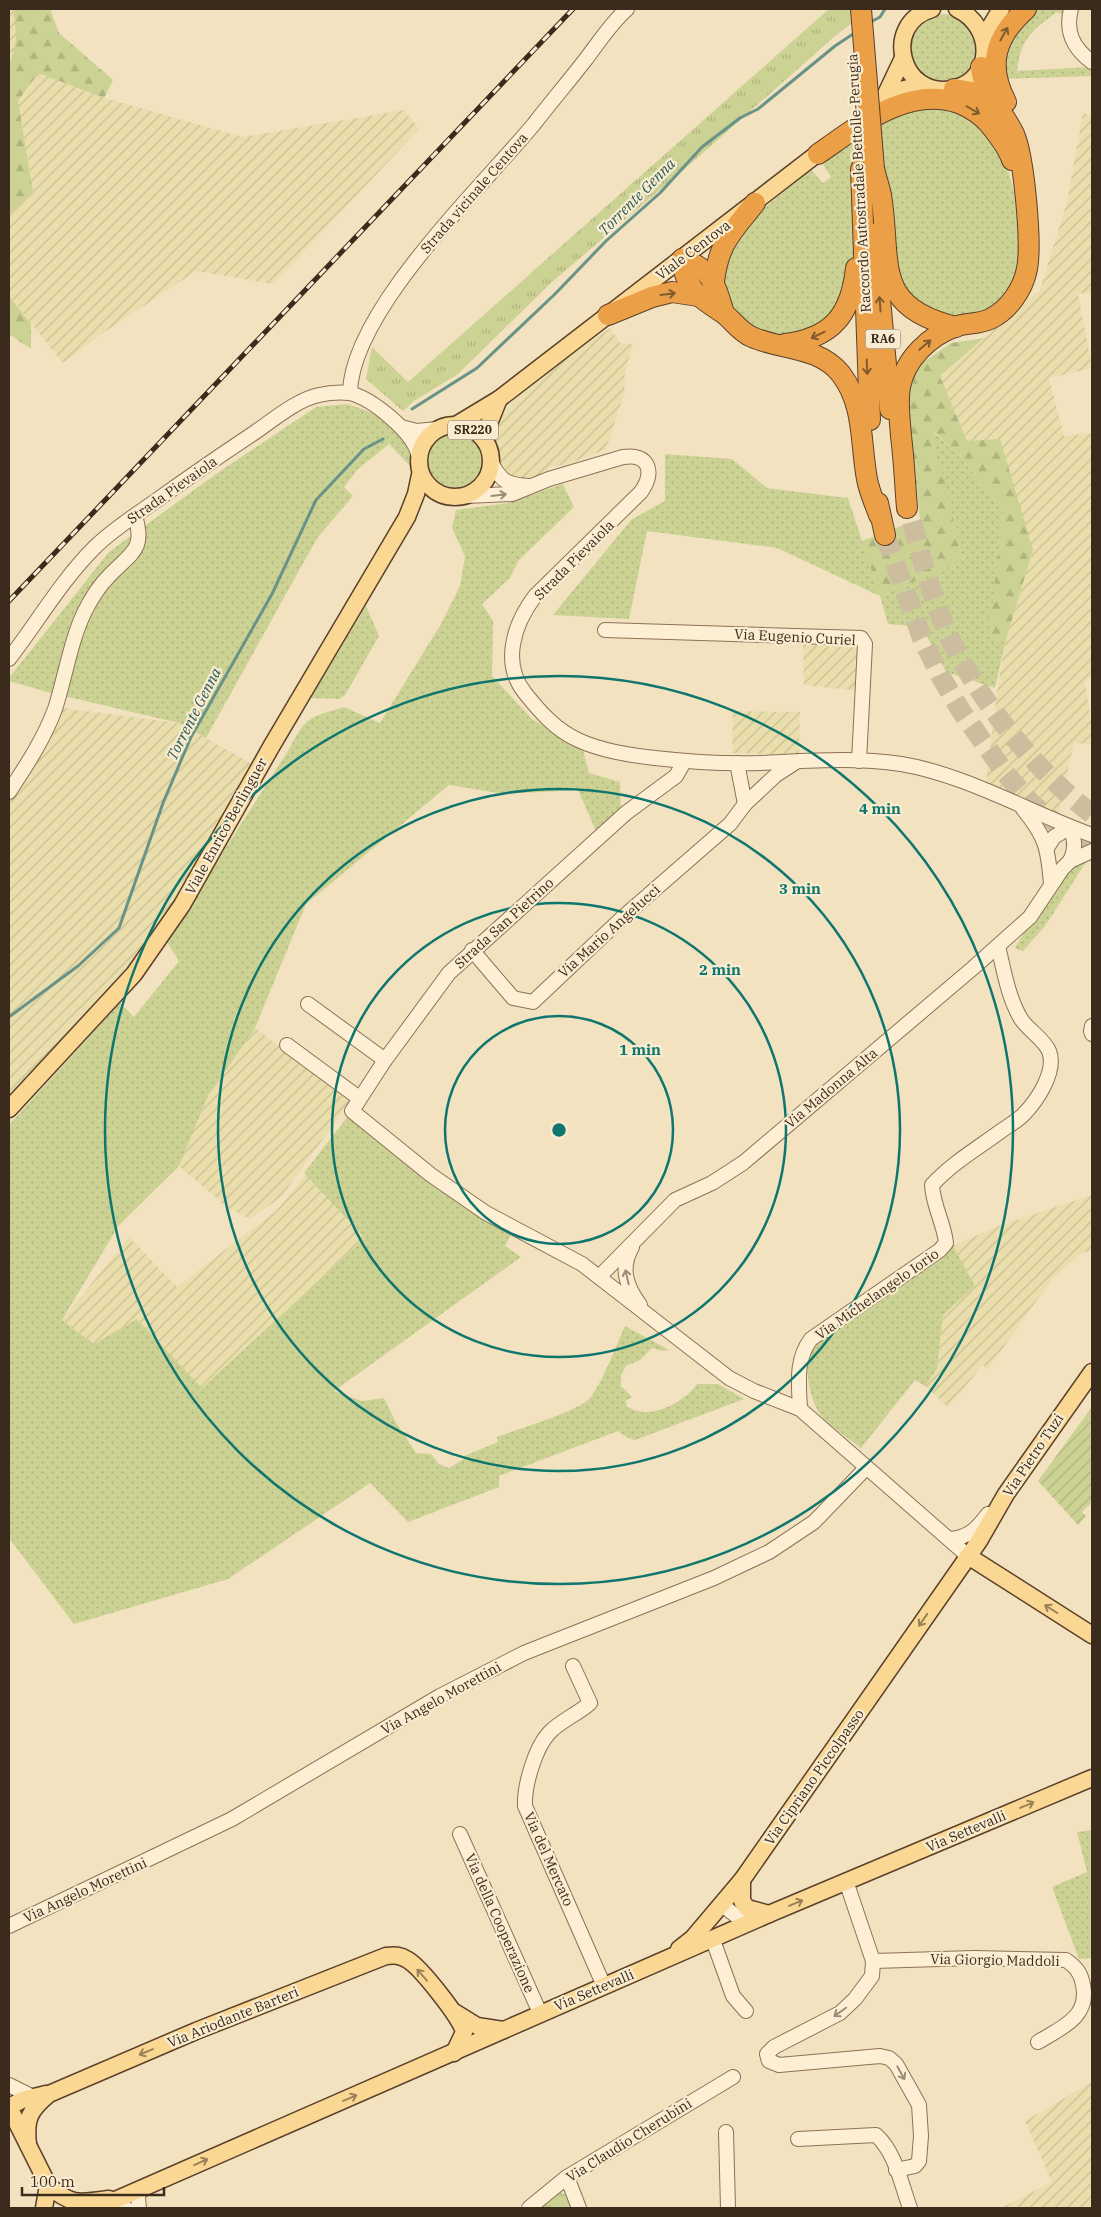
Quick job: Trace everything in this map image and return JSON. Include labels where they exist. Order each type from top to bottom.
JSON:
[{"type":"highway","name":"Raccordo Autostradale Bettolle-Perugia","points":[[851,9],[866,172],[868,401],[872,462],[879,515],[885,535]]},
{"type":"highway","name":"RA6","points":[[862,9],[866,172],[895,451],[910,515],[898,399],[900,386],[904,371],[916,353],[932,340],[956,327]]},
{"type":"highway","points":[[866,172],[881,195],[886,261],[892,282],[900,296],[922,316],[934,322],[956,327],[991,319],[1006,307],[1024,282],[1029,251],[1024,147],[1014,115],[1001,92],[995,68],[996,54],[1002,35],[1013,20],[1026,9]]},
{"type":"highway","points":[[981,67],[985,88],[1015,137],[1025,197]]},
{"type":"highway","points":[[954,89],[972,92],[1003,115]]},
{"type":"highway","points":[[818,154],[886,110],[920,99],[950,100],[978,112],[1000,138],[1011,157],[1017,179],[1025,197]]},
{"type":"highway","points":[[778,345],[800,342],[816,337],[830,329],[841,317],[848,304],[855,280],[858,203],[866,172]]},
{"type":"highway","points":[[714,282],[716,261],[726,240],[754,204]]},
{"type":"highway","points":[[724,313],[714,282],[705,270],[696,263],[682,259],[686,280],[698,296],[724,313],[736,327],[750,336],[815,355],[839,372],[850,386],[861,423],[867,480],[879,515]]},
{"type":"highway","points":[[608,315],[652,297],[672,292],[698,296]]},
{"type":"main road","points":[[884,98],[903,58],[903,38],[907,28],[915,18],[932,9]]},
{"type":"main road","points":[[961,11],[984,9]]},
{"type":"main road","points":[[984,37],[1001,9]]},
{"type":"main road","points":[[884,98],[904,88],[925,86],[935,89],[954,89],[970,80],[981,67],[985,52],[984,37],[980,28],[961,11]]},
{"type":"main road","points":[[903,58],[912,74],[925,86]]},
{"type":"main road","name":"Viale Centova","points":[[456,424],[499,399],[818,154],[884,98]]},
{"type":"main road","points":[[486,442],[488,426],[499,399]]},
{"type":"main road","name":"SR220","points":[[418,454],[422,444],[437,429],[456,424],[476,431],[486,442],[491,462]]},
{"type":"main road","points":[[418,454],[420,475],[433,491],[446,497]]},
{"type":"main road","points":[[466,496],[479,489],[484,483],[491,462]]},
{"type":"main road","name":"Viale Enrico Berlinguer","points":[[9,1109],[134,974],[182,905],[271,747],[407,517],[416,494],[420,475]]},
{"type":"main road","name":"SR220","points":[[446,497],[466,496]]},
{"type":"main road","points":[[407,517],[422,506],[446,497]]},
{"type":"main road","name":"Via Pietro Tuzi","points":[[984,1538],[1006,1494],[1092,1372]]},
{"type":"main road","name":"Via Pietro Tuzi","points":[[968,1556],[984,1538],[1092,1389]]},
{"type":"main road","points":[[984,1538],[984,1555],[996,1574]]},
{"type":"main road","name":"Via Cipriano Piccolpasso","points":[[707,1937],[721,1904],[742,1880],[968,1556],[1092,1635]]},
{"type":"main road","name":"Via Cipriano Piccolpasso","points":[[951,1581],[971,1568],[996,1574]]},
{"type":"main road","name":"Via Settevalli","points":[[102,2206],[125,2202],[140,2189],[454,2053],[540,2013],[663,1960],[707,1937],[752,1922],[1092,1778]]},
{"type":"main road","points":[[742,1880],[742,1901],[747,1908],[769,1914]]},
{"type":"main road","name":"Via Ariodante Barteri","points":[[28,2144],[26,2129],[29,2115],[41,2096],[196,2031],[386,1956],[398,1955],[410,1960],[454,2012]]},
{"type":"main road","points":[[454,2012],[477,2026],[503,2030]]},
{"type":"main road","points":[[454,2012],[464,2032],[454,2053]]},
{"type":"main road","points":[[41,2096],[22,2100],[9,2106],[48,2185],[58,2194],[80,2203],[125,2202]]},
{"type":"main road","points":[[44,2208],[48,2185]]},
{"type":"street","name":"Strada vicinale Centova","points":[[350,393],[350,381],[370,329],[384,304],[409,269],[533,125],[609,28],[627,9]]},
{"type":"street","points":[[907,28],[910,9]]},
{"type":"street","points":[[1071,9],[1068,30],[1072,42],[1077,50],[1092,62]]},
{"type":"street","points":[[350,393],[368,401],[401,427],[411,437],[418,454]]},
{"type":"street","name":"Strada Pievaiola","points":[[9,659],[89,554],[135,516],[226,451],[301,402],[317,395],[350,393]]},
{"type":"street","name":"SR220","points":[[401,427],[417,431],[437,429]]},
{"type":"street","name":"Strada Pievaiola","points":[[531,486],[633,455],[643,460],[648,467],[648,483],[641,492],[610,524],[562,568],[525,609],[516,628],[513,643],[512,670],[520,688],[537,709],[556,727],[578,740],[599,748],[630,755],[684,762]]},
{"type":"street","name":"SR220","points":[[491,462],[501,480],[514,485],[531,486]]},
{"type":"street","name":"SR220","points":[[466,496],[512,494],[531,486]]},
{"type":"street","points":[[9,792],[34,753],[55,707],[74,640],[85,611],[108,576],[127,559],[139,541],[140,531],[135,516]]},
{"type":"street","name":"Via Eugenio Curiel","points":[[606,630],[861,638],[864,644],[859,761]]},
{"type":"street","name":"SR220","points":[[684,762],[859,761],[900,764],[927,770],[1092,835]]},
{"type":"street","name":"Strada San Pietrino","points":[[599,1277],[577,1261],[486,1213],[431,1175],[352,1111],[385,1060],[449,973],[472,950],[626,813],[676,776],[684,762]]},
{"type":"street","name":"Via Mario Angelucci","points":[[472,950],[513,998],[533,1002],[622,918],[730,824],[745,804],[765,785],[796,762]]},
{"type":"street","points":[[737,763],[745,804]]},
{"type":"street","points":[[760,763],[767,777],[765,785]]},
{"type":"street","points":[[1020,806],[1042,834],[1047,848],[1051,884]]},
{"type":"street","points":[[1047,848],[1054,837],[1070,827],[1075,850],[1070,861]]},
{"type":"street","name":"Via Madonna Alta","points":[[599,1277],[674,1200],[712,1183],[743,1163],[998,946],[1030,916],[1045,897],[1051,884],[1070,861],[1092,851]]},
{"type":"street","name":"Via Michelangelo Iorio","points":[[800,1409],[800,1359],[805,1348],[811,1340],[940,1250],[946,1243],[946,1238],[932,1198],[932,1185],[941,1175],[963,1158],[1023,1116],[1036,1099],[1048,1076],[1051,1064],[1049,1050],[1021,1019],[1010,997],[998,946]]},
{"type":"street","points":[[308,1004],[385,1060]]},
{"type":"street","points":[[1092,1026],[1090,1031],[1092,1034]]},
{"type":"street","points":[[286,1045],[359,1098]]},
{"type":"street","points":[[635,1240],[628,1253],[624,1272],[633,1296],[645,1312]]},
{"type":"street","points":[[599,1277],[729,1378],[754,1391],[800,1409],[968,1556]]},
{"type":"street","name":"Via Angelo Morettini","points":[[9,1926],[232,1819],[440,1696],[524,1653],[714,1578],[769,1552],[814,1522],[866,1468]]},
{"type":"street","points":[[949,1539],[967,1536],[977,1528],[1006,1494]]},
{"type":"street","name":"Via del Mercato","points":[[573,1666],[590,1702],[549,1733],[532,1768],[524,1792],[525,1806],[604,1986]]},
{"type":"street","name":"Via della Cooperazione","points":[[460,1834],[540,2013]]},
{"type":"street","points":[[846,1881],[873,1961],[872,1976],[855,1999],[840,2013],[774,2047],[767,2054],[769,2061],[779,2065],[880,2056],[889,2058],[896,2064],[919,2105],[921,2136],[919,2161],[915,2166],[896,2170]]},
{"type":"street","points":[[721,1904],[735,1915],[752,1922]]},
{"type":"street","points":[[707,1937],[734,1996],[746,2011]]},
{"type":"street","name":"Via Giorgio Maddoli","points":[[873,1961],[974,1958],[1066,1960],[1082,1976],[1085,1995],[1083,2007],[1076,2018],[1038,2042]]},
{"type":"street","name":"Via Claudio Cherubini","points":[[529,2208],[568,2178],[733,2077]]},
{"type":"street","points":[[9,2086],[41,2096]]},
{"type":"street","points":[[726,2132],[728,2208]]},
{"type":"street","points":[[798,2139],[876,2135],[886,2144],[910,2208]]},
{"type":"street","points":[[568,2178],[579,2208]]},
{"type":"street","points":[[139,2208],[138,2198],[140,2189]]},
{"type":"shaded area","points":[[9,9],[13,9],[18,37],[15,52],[9,63]]},
{"type":"shaded area","points":[[38,73],[104,98],[243,137],[404,110],[419,129],[273,284],[196,271],[103,333],[63,363],[9,296],[9,215],[33,192],[18,101]]},
{"type":"shaded area","points":[[1083,114],[1092,115],[1092,294],[1078,293],[1092,368],[1049,378],[1064,436],[1092,433],[1092,675],[1085,682],[1092,727],[1092,744],[1074,743],[1058,814],[986,783],[1005,643],[1033,550],[967,441],[940,376],[1040,290],[1067,202]]},
{"type":"shaded area","points":[[610,328],[620,343],[633,344],[625,372],[624,394],[606,449],[566,465],[551,466],[539,476],[514,478],[500,469],[494,437],[500,419],[518,396],[536,379]]},
{"type":"shaded area","points":[[803,641],[858,644],[859,691],[804,685]]},
{"type":"shaded area","points":[[55,707],[179,723],[259,768],[182,905],[9,1109],[9,792]]},
{"type":"shaded area","points":[[733,711],[800,712],[799,755],[732,753]]},
{"type":"shaded area","points":[[255,1028],[351,1100],[282,1196],[250,1219],[228,1208],[179,1166],[208,1096]]},
{"type":"shaded area","points":[[306,1174],[365,1238],[201,1389],[137,1319],[94,1344],[62,1320],[129,1237],[177,1287],[276,1211]]},
{"type":"shaded area","points":[[1092,1195],[1092,1250],[1082,1253],[1052,1279],[988,1369],[983,1365],[948,1407],[925,1386],[937,1369],[943,1315],[975,1286],[953,1246],[993,1228]]},
{"type":"shaded area","points":[[1092,2082],[1092,2208],[1001,2208],[1052,2182],[1025,2121]]},
{"type":"green space","points":[[13,9],[50,9],[59,33],[113,80],[104,98],[38,73],[18,101],[33,192],[9,215],[9,63],[16,36]]},
{"type":"green space","points":[[829,9],[870,9],[835,36],[704,152],[552,282],[458,374],[414,401],[403,411],[366,379],[372,347],[408,382]]},
{"type":"green space","points":[[1034,9],[1066,9],[1065,15],[1057,12],[1029,36],[1022,50],[1017,71],[1088,67],[1092,68],[1092,76],[1003,79],[1007,42]]},
{"type":"green space","points":[[943,14],[956,17],[967,24],[974,35],[977,48],[974,61],[967,72],[956,79],[943,82],[930,79],[919,72],[912,61],[909,48],[912,35],[919,24],[930,17]]},
{"type":"green space","points":[[936,106],[971,116],[998,142],[1007,166],[1019,210],[1022,256],[1010,292],[985,315],[959,318],[933,314],[907,295],[895,273],[880,153],[881,123],[911,108]]},
{"type":"green space","points":[[854,142],[854,263],[844,303],[803,338],[772,338],[744,325],[724,302],[721,276],[725,252],[747,222],[811,170],[823,183],[831,177],[822,163]]},
{"type":"green space","points":[[9,296],[31,324],[31,349],[9,334]]},
{"type":"green space","points":[[984,338],[940,376],[967,441],[1000,439],[1033,550],[1005,643],[989,635],[1003,510],[959,455],[933,431],[963,561],[880,596],[862,541],[920,519],[906,389],[922,363],[951,343]]},
{"type":"green space","points":[[348,404],[383,418],[400,432],[409,452],[411,467],[389,444],[358,469],[344,487],[353,496],[318,537],[206,738],[179,723],[47,692],[9,681],[9,678],[109,552],[216,474],[316,407]]},
{"type":"green space","points":[[932,431],[959,455],[1003,510],[990,635],[1005,643],[995,688],[946,672],[922,627],[888,624],[880,596],[963,560]]},
{"type":"green space","points":[[454,433],[470,438],[478,446],[483,462],[478,478],[470,486],[454,491],[438,486],[430,478],[425,462],[430,446],[438,438]]},
{"type":"green space","points":[[665,454],[732,459],[767,488],[848,498],[880,596],[777,548],[647,531],[629,619],[553,615],[631,520],[665,501]]},
{"type":"green space","points":[[563,484],[574,507],[519,560],[509,579],[482,604],[493,621],[492,676],[532,719],[583,750],[589,773],[620,782],[621,813],[597,833],[578,790],[504,794],[449,785],[306,904],[255,1028],[208,1096],[179,1166],[119,1225],[62,1320],[94,1344],[137,1319],[202,1388],[365,1238],[304,1173],[352,1111],[495,1218],[511,1235],[505,1246],[521,1257],[334,1391],[362,1401],[384,1398],[395,1421],[416,1453],[431,1454],[439,1464],[449,1468],[464,1459],[464,1456],[498,1442],[497,1437],[583,1404],[599,1385],[625,1326],[669,1350],[662,1351],[652,1348],[640,1360],[626,1366],[621,1375],[621,1386],[632,1397],[626,1401],[627,1407],[642,1412],[657,1411],[680,1400],[693,1390],[697,1384],[718,1384],[744,1399],[635,1440],[628,1438],[618,1431],[499,1476],[499,1487],[408,1522],[370,1483],[228,1579],[74,1624],[9,1538],[9,1125],[120,1003],[134,1017],[179,961],[166,941],[304,725],[315,717],[344,707],[380,723],[441,624],[460,586],[465,556],[452,528],[456,510],[508,503]]},
{"type":"green space","points":[[366,606],[379,636],[345,695],[339,699],[311,698]]},
{"type":"green space","points":[[1092,855],[1092,860],[1086,862],[1045,926],[1023,951],[1015,948],[1023,934],[1044,909],[1068,869]]},
{"type":"green space","points":[[953,1246],[975,1286],[943,1315],[937,1369],[925,1386],[915,1380],[861,1448],[822,1417],[815,1404],[809,1383],[808,1362],[815,1343],[822,1335]]},
{"type":"green space","points":[[1092,1407],[1092,1502],[1082,1512],[1086,1516],[1078,1525],[1038,1481]]},
{"type":"green space","points":[[1092,1830],[1092,1958],[1079,1959],[1052,1887],[1087,1872],[1077,1832]]},
{"type":"green space","points":[[558,2191],[570,2197],[575,2208],[537,2208]]},
{"type":"waterway","name":"Torrente Genna","points":[[869,23],[880,17],[885,9]]},
{"type":"waterway","name":"Torrente Genna","points":[[412,409],[477,368],[555,294],[606,241],[660,193],[702,147],[740,118],[758,109],[835,46],[856,32]]},
{"type":"waterway","name":"Torrente Genna","points":[[9,1017],[78,966],[119,928],[163,803],[191,737],[272,594],[316,500],[364,449],[383,439]]},
{"type":"tunnel","points":[[912,522],[942,620],[960,658],[975,683],[1029,755],[1071,797],[1092,814]]},
{"type":"tunnel","points":[[885,535],[922,638],[941,677],[961,711],[1006,774],[1031,803],[1092,853]]},
{"type":"railway","points":[[9,601],[573,9]]}]
